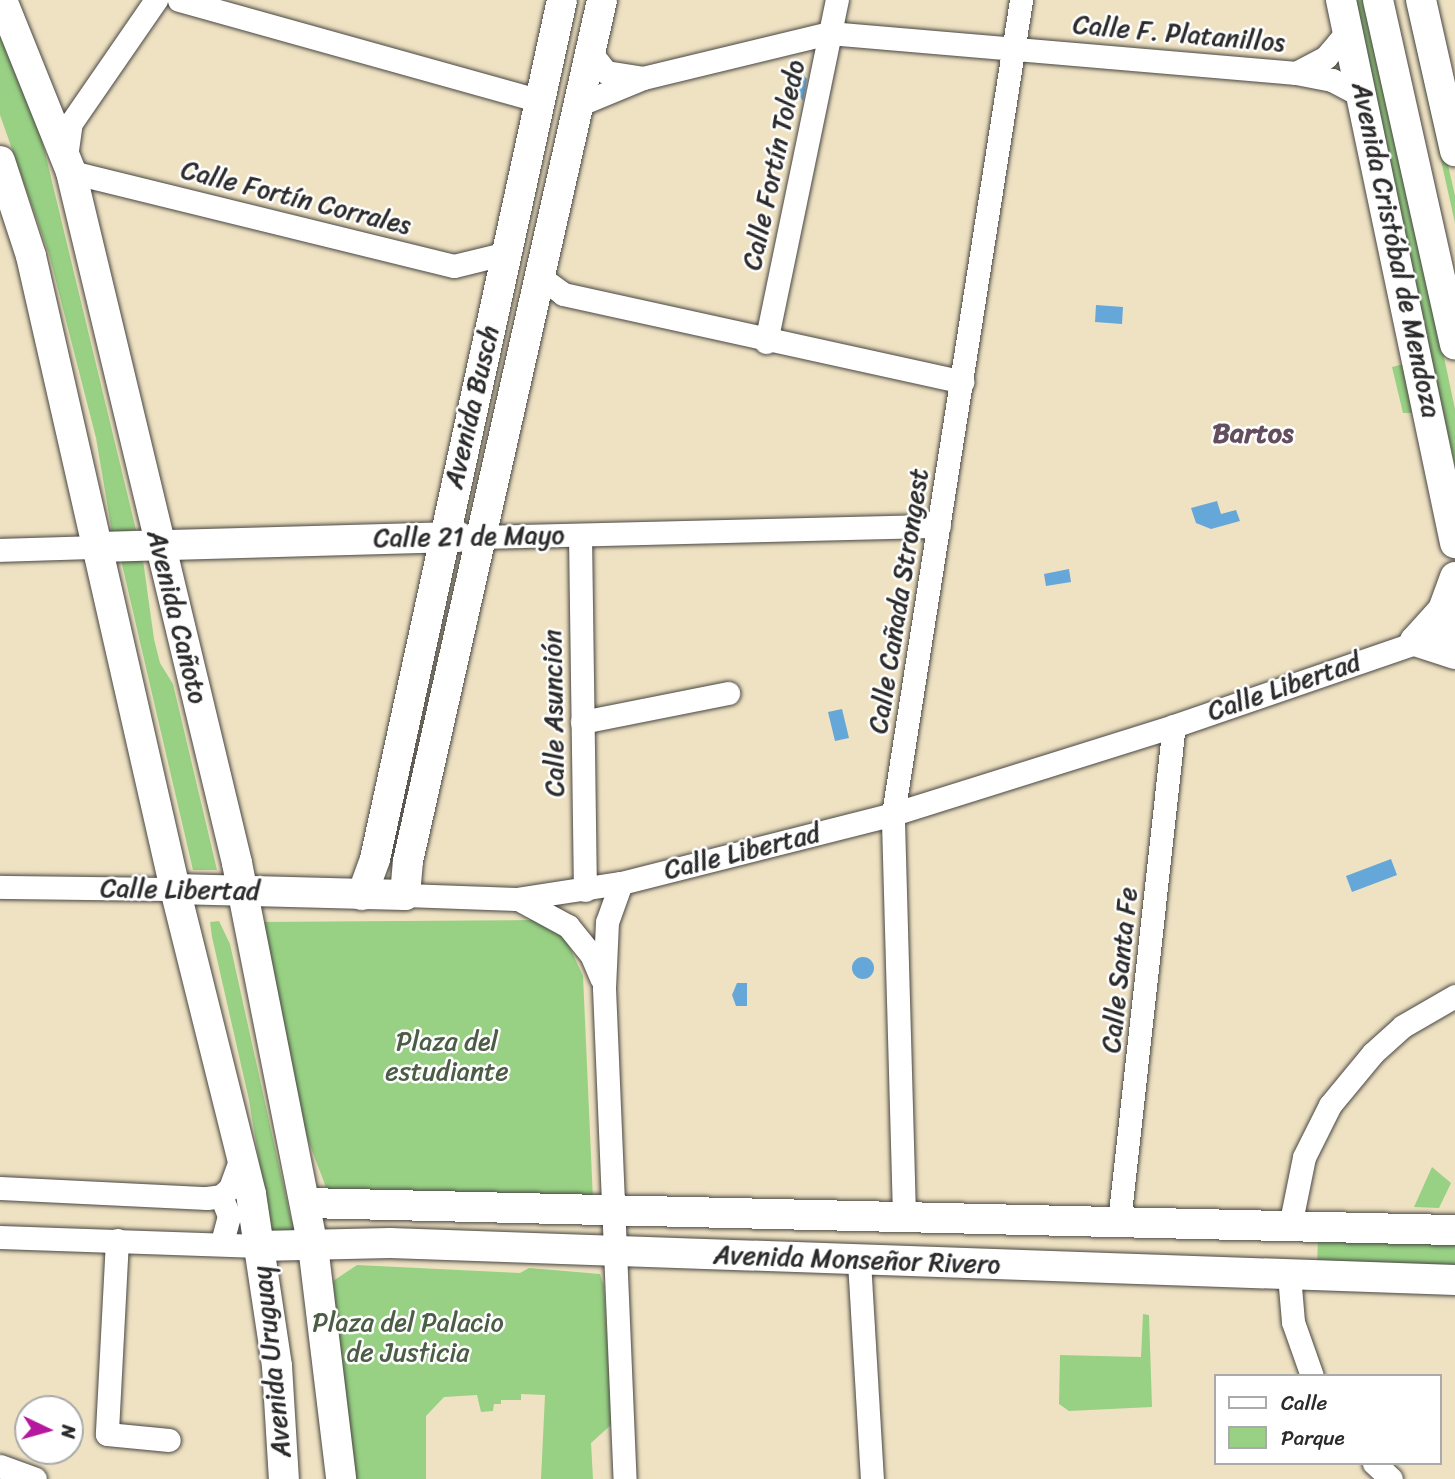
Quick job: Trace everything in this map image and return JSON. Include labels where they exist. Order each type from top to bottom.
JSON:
[{"type":"main road","name":"Avenida Cañoto","points":[[2,0],[43,94],[68,165],[242,890],[313,1246]]},
{"type":"main road","name":"Avenida Busch","points":[[362,895],[375,859],[435,569],[562,0]]},
{"type":"main road","points":[[562,0],[572,17],[581,20],[601,7]]},
{"type":"main road","name":"Avenida Cristóbal de Mendoza","points":[[1340,0],[1364,97],[1455,543]]},
{"type":"main road","name":"Avenida Cristóbal de Mendoza","points":[[1378,0],[1455,345]]},
{"type":"main road","name":"Avenida Cristóbal de Mendoza","points":[[1395,0],[1455,259]]},
{"type":"main road","points":[[1421,0],[1455,151]]},
{"type":"main road","name":"Avenida Busch","points":[[405,895],[408,861],[601,7]]},
{"type":"main road","points":[[551,52],[571,41],[591,52]]},
{"type":"main road","points":[[540,101],[558,113],[579,107]]},
{"type":"main road","points":[[530,144],[537,136],[556,134],[569,148]]},
{"type":"main road","points":[[0,161],[31,256],[175,889],[242,1155],[259,1246]]},
{"type":"main road","name":"Calle 21 de Mayo","points":[[96,547],[481,537]]},
{"type":"main road","points":[[435,569],[455,560],[472,575]]},
{"type":"main road","points":[[1455,577],[1443,610],[1415,641],[1455,654]]},
{"type":"main road","points":[[375,859],[387,866],[408,861]]},
{"type":"main road","name":"Calle Libertad","points":[[175,889],[405,895]]},
{"type":"main road","name":"Avenida Monseñor Rivero","points":[[306,1203],[614,1213],[904,1215],[1455,1230]]},
{"type":"main road","points":[[660,1213],[649,1229],[651,1242],[660,1252]]},
{"type":"main road","points":[[1224,1273],[1245,1257],[1251,1247],[1248,1236],[1233,1225]]},
{"type":"main road","name":"Avenida Monseñor Rivero","points":[[259,1246],[390,1243],[1455,1280]]},
{"type":"main road","name":"Avenida Uruguay","points":[[259,1246],[278,1366],[284,1479]]},
{"type":"main road","name":"Avenida Uruguay","points":[[313,1246],[341,1479]]},
{"type":"street","points":[[68,165],[71,123],[95,84],[156,0]]},
{"type":"street","points":[[179,0],[540,101]]},
{"type":"street","name":"Calle Fortín Toledo","points":[[766,342],[837,0]]},
{"type":"street","name":"Calle Cañada Strongest","points":[[904,1215],[893,814],[1021,0]]},
{"type":"street","name":"Calle F. Platanillos","points":[[1296,73],[1326,57],[1348,31]]},
{"type":"street","name":"Calle F. Platanillos","points":[[579,107],[643,78],[830,33],[1296,73],[1332,80],[1364,97]]},
{"type":"street","name":"Calle F. Platanillos","points":[[591,52],[606,72],[643,78]]},
{"type":"street","points":[[43,94],[67,99],[95,84]]},
{"type":"street","name":"Calle Fortín Corrales","points":[[68,165],[454,266],[506,253]]},
{"type":"street","points":[[540,277],[563,294],[766,342],[962,382]]},
{"type":"street","name":"Calle 21 de Mayo","points":[[481,537],[939,526]]},
{"type":"street","name":"Calle Asunción","points":[[580,535],[585,890]]},
{"type":"street","name":"Calle 21 de Mayo","points":[[0,550],[96,547]]},
{"type":"street","name":"Calle Libertad","points":[[405,895],[516,899],[621,883],[893,814],[1174,726],[1455,629]]},
{"type":"street","points":[[582,722],[728,692]]},
{"type":"street","name":"Calle Santa Fe","points":[[1119,1222],[1174,726]]},
{"type":"street","points":[[621,883],[607,922],[604,988],[625,1479]]},
{"type":"street","name":"Calle Libertad","points":[[0,887],[175,889]]},
{"type":"street","points":[[516,899],[568,926],[591,954],[604,988]]},
{"type":"street","points":[[1290,1226],[1304,1157],[1330,1105],[1373,1053],[1403,1026],[1455,996]]},
{"type":"street","points":[[221,1196],[239,1173],[242,1155]]},
{"type":"street","points":[[0,1188],[221,1196]]},
{"type":"street","points":[[221,1196],[229,1216],[222,1243]]},
{"type":"street","points":[[0,1237],[259,1246]]},
{"type":"street","points":[[117,1240],[107,1434],[169,1440]]},
{"type":"street","points":[[859,1261],[872,1479]]},
{"type":"street","points":[[1289,1275],[1293,1322],[1311,1374]]},
{"type":"street","points":[[1376,1465],[1391,1479]]},
{"type":"street","points":[[0,1466],[35,1479]]},
{"type":"green space","points":[[1352,0],[1368,0],[1455,409],[1455,466]]},
{"type":"green space","points":[[1405,0],[1411,0],[1455,196],[1455,223]]},
{"type":"green space","points":[[0,36],[41,136],[136,530],[112,532],[96,438],[49,254],[0,115]]},
{"type":"green space","points":[[1404,364],[1416,413],[1403,413],[1392,367]]},
{"type":"green space","points":[[121,560],[143,560],[154,639],[160,663],[173,684],[217,870],[193,870]]},
{"type":"green space","name":"Plaza del estudiante","points":[[535,920],[565,937],[583,976],[593,1200],[327,1190],[298,1113],[253,922]]},
{"type":"green space","points":[[219,921],[230,944],[291,1220],[301,1241],[272,1238],[249,1100],[212,937],[210,922]]},
{"type":"green space","points":[[1432,1167],[1451,1183],[1439,1208],[1414,1207]]},
{"type":"green space","points":[[1318,1238],[1455,1240],[1455,1268],[1317,1265]]},
{"type":"green space","name":"Plaza del Palacio de Justicia","points":[[357,1265],[520,1273],[529,1268],[600,1274],[604,1286],[612,1424],[591,1443],[593,1479],[541,1479],[545,1395],[521,1394],[521,1400],[501,1400],[501,1404],[494,1404],[493,1411],[481,1412],[477,1395],[444,1397],[426,1416],[426,1479],[353,1479],[333,1281]]},
{"type":"green space","points":[[1143,1314],[1149,1315],[1152,1407],[1069,1411],[1059,1404],[1060,1355],[1141,1357]]},
{"type":"water","points":[[797,69],[807,79],[803,101],[787,78],[787,71]]},
{"type":"water","points":[[1096,305],[1123,307],[1122,324],[1095,322]]},
{"type":"water","points":[[1217,501],[1221,514],[1236,510],[1240,521],[1211,529],[1196,523],[1191,508]]},
{"type":"water","points":[[1069,569],[1071,582],[1046,586],[1044,574]]},
{"type":"water","points":[[842,709],[849,738],[835,741],[828,712]]},
{"type":"water","points":[[1391,859],[1397,875],[1352,892],[1346,876]]},
{"type":"water","points":[[863,957],[871,960],[874,968],[871,976],[863,979],[855,976],[852,968],[855,960]]},
{"type":"water","points":[[737,983],[747,983],[747,1006],[736,1006],[732,995]]},
{"type":"district","name":"Bartos","points":[[1253,433]]}]
